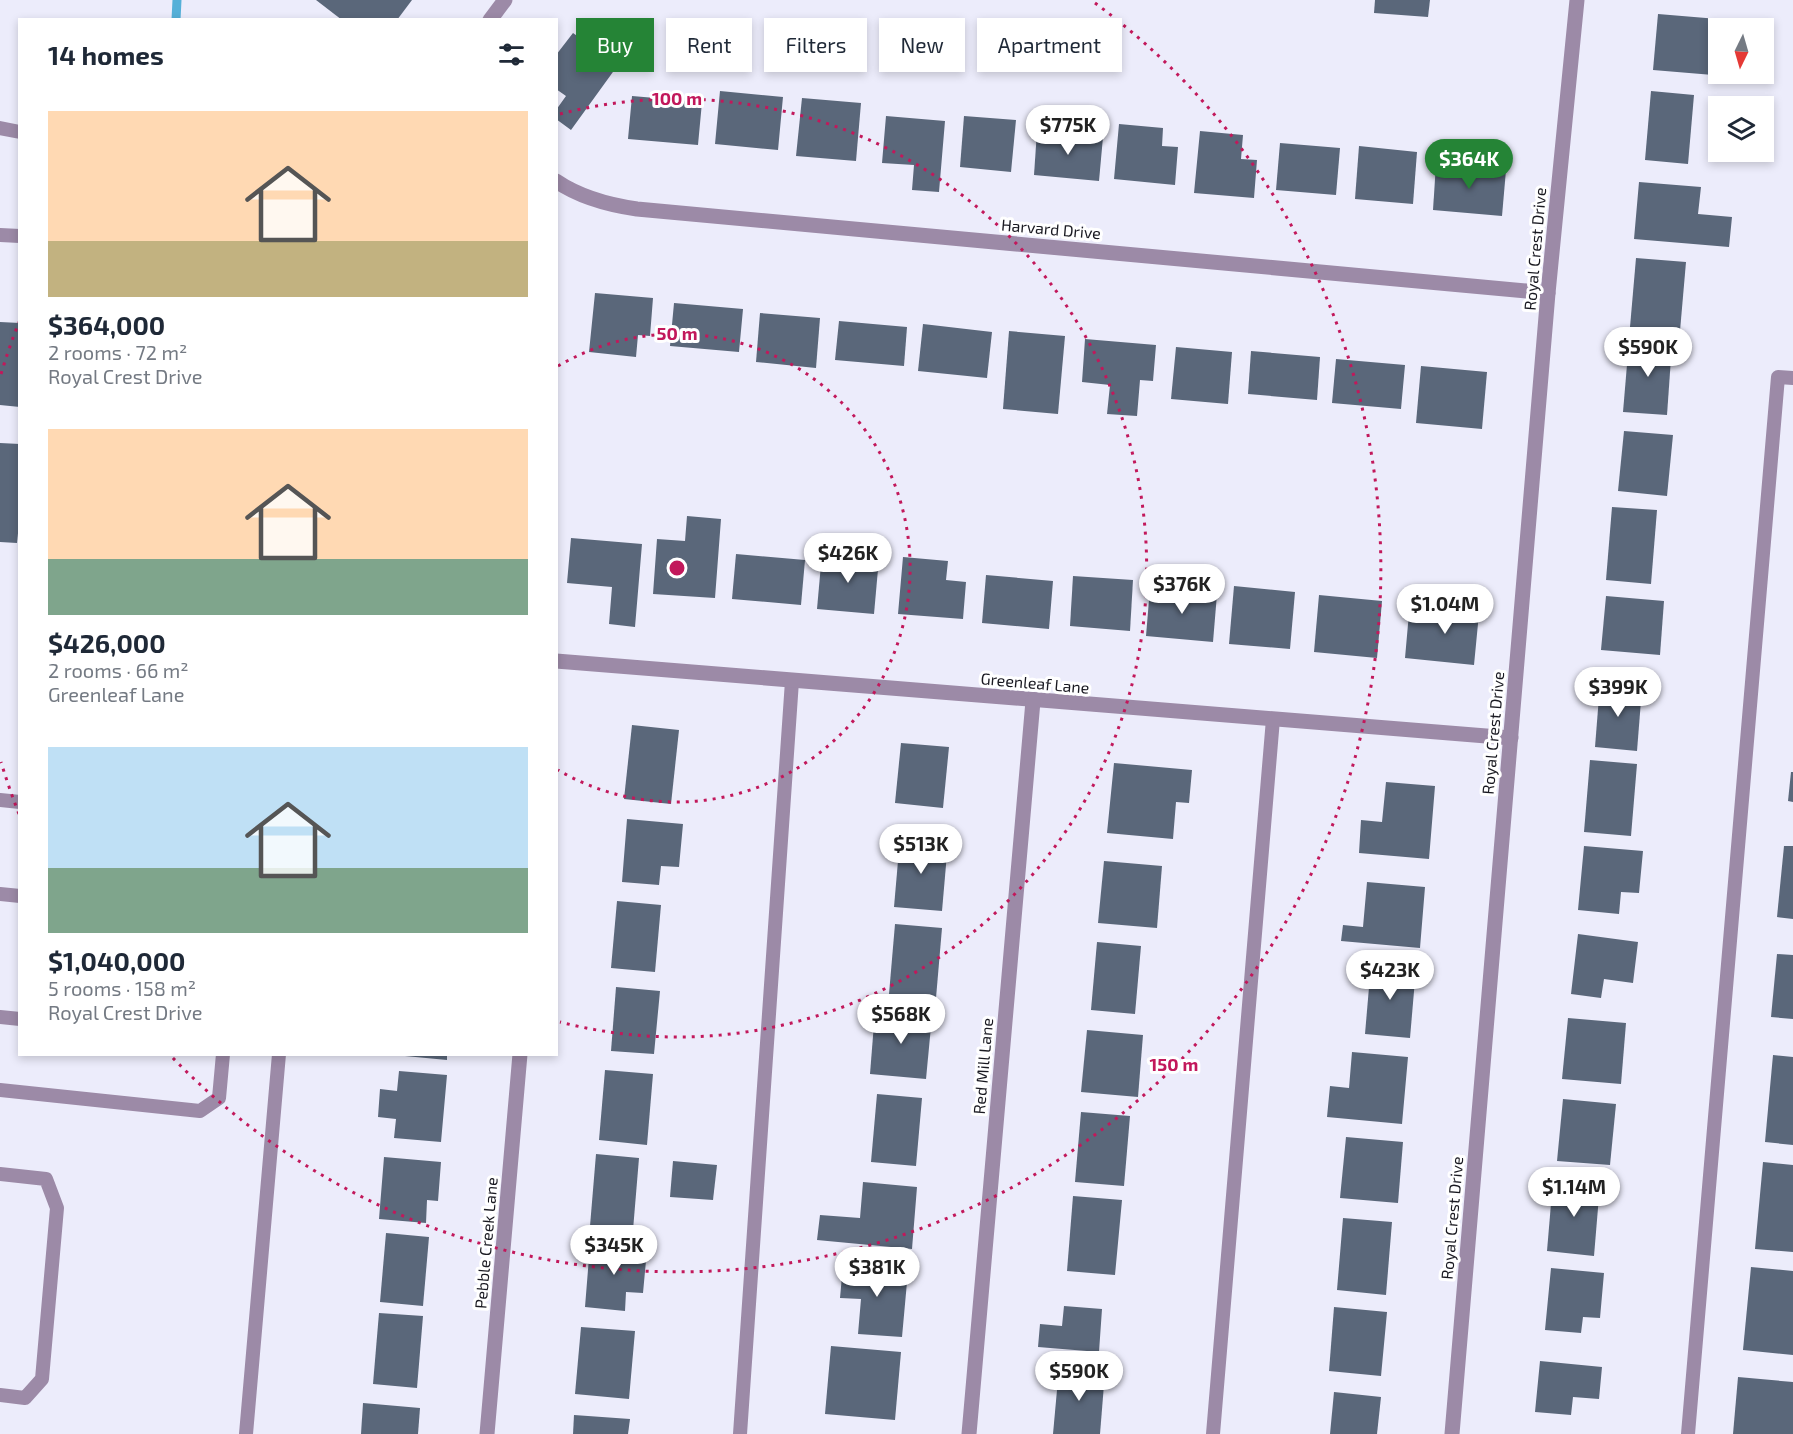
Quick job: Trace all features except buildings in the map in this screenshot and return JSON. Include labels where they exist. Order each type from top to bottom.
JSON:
[{"type":"street","points":[[492,18],[505,0]]},
{"type":"street","name":"Royal Crest Drive","points":[[1452,1434],[1548,293],[1577,0]]},
{"type":"street","name":"Harvard Drive","points":[[558,182],[591,199],[612,206],[637,210],[1548,293]]},
{"type":"street","name":"Greenleaf Lane","points":[[558,661],[1511,738]]},
{"type":"street","name":"Red Mill Lane","points":[[969,1434],[1034,701]]},
{"type":"street","name":"Pebble Creek Lane","points":[[488,1434],[520,1056]]},
{"type":"lane","points":[[0,128],[18,132]]},
{"type":"lane","points":[[0,235],[18,236]]},
{"type":"lane","points":[[1688,1434],[1778,377],[1793,378]]},
{"type":"lane","points":[[740,1434],[792,681]]},
{"type":"lane","points":[[1213,1434],[1273,719]]},
{"type":"lane","points":[[0,800],[18,802]]},
{"type":"lane","points":[[0,894],[18,896]]},
{"type":"lane","points":[[0,1017],[18,1019]]},
{"type":"lane","points":[[0,1090],[200,1111],[219,1098],[223,1056]]},
{"type":"lane","points":[[246,1434],[279,1056]]},
{"type":"lane","points":[[0,1174],[46,1179],[57,1208],[42,1378],[25,1398],[0,1395]]},
{"type":"waterway","points":[[176,18],[177,0]]}]
